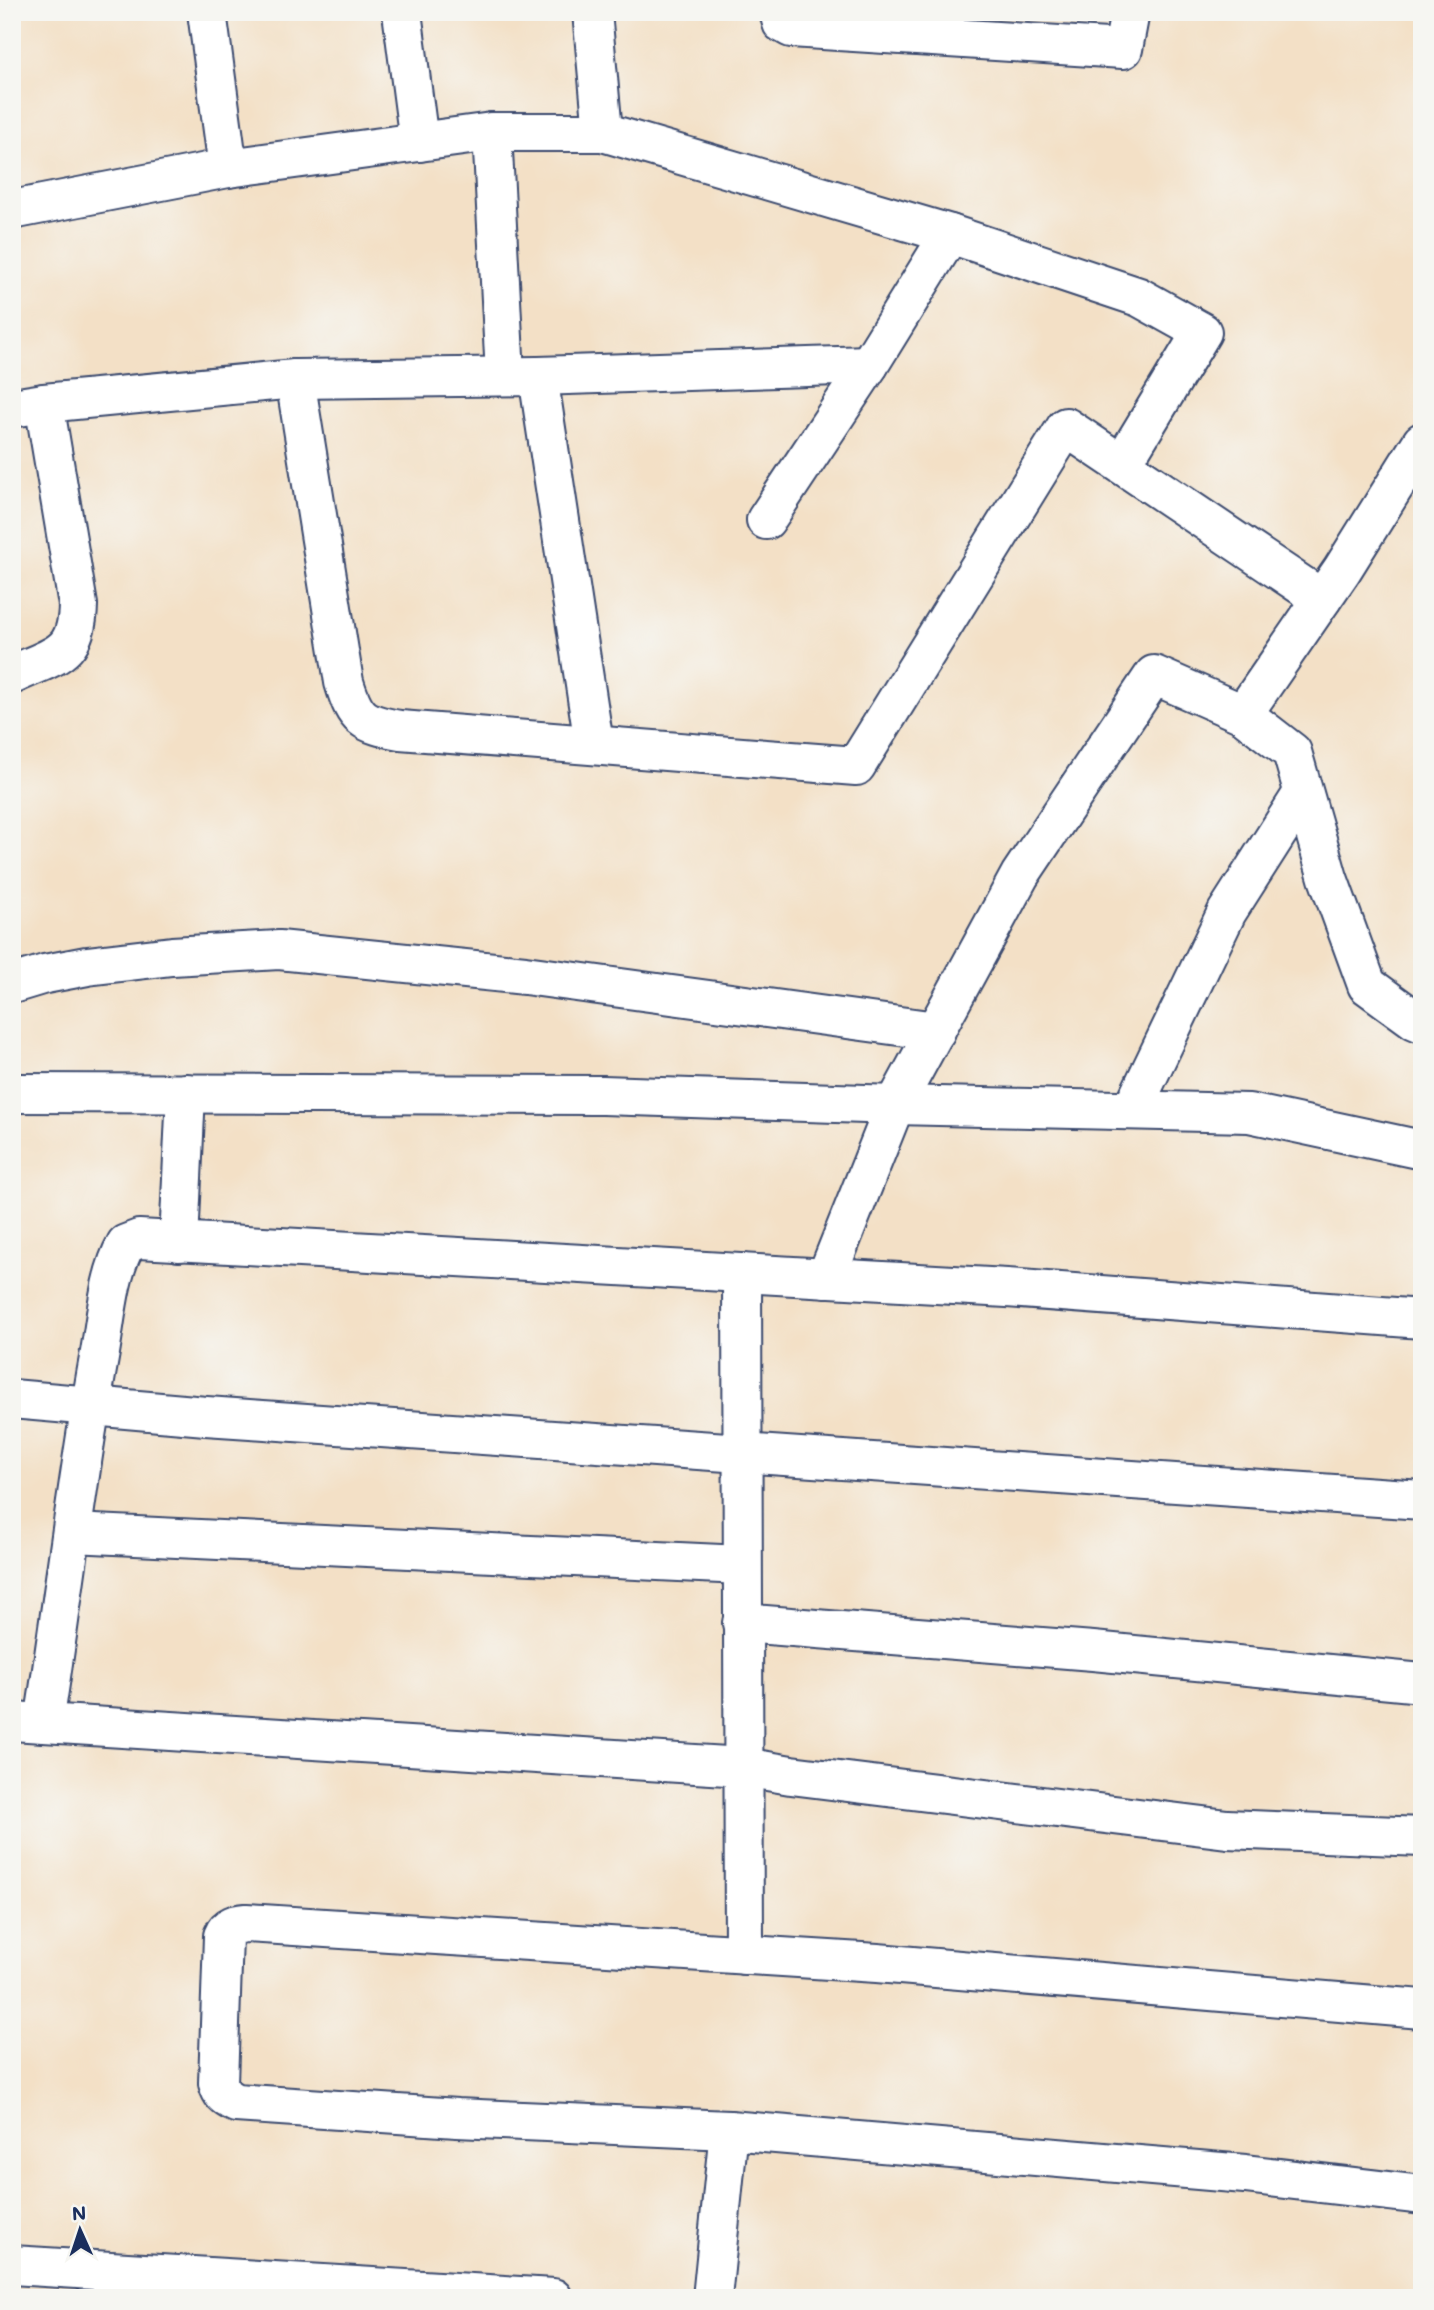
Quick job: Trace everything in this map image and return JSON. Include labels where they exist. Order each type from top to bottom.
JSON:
[{"type":"street","points":[[207,12],[228,168]]},
{"type":"street","points":[[402,12],[419,142]]},
{"type":"street","points":[[592,12],[603,132]]},
{"type":"street","points":[[779,12],[782,23],[791,28],[1123,49],[1130,12]]},
{"type":"street","points":[[12,210],[228,168],[492,132],[603,132],[950,234],[1139,297],[1202,332],[1122,464]]},
{"type":"street","points":[[492,132],[522,375],[594,744]]},
{"type":"street","points":[[766,520],[869,365],[950,234]]},
{"type":"street","points":[[12,675],[63,651],[73,641],[77,626],[78,606],[28,406],[295,379],[869,365]]},
{"type":"street","points":[[295,379],[344,682],[350,704],[357,714],[374,726],[856,766],[1066,427],[1322,599]]},
{"type":"street","points":[[1243,714],[1322,599],[1422,442]]},
{"type":"street","points":[[826,1278],[895,1105],[1020,875],[1154,675],[1243,714],[1292,752],[1328,878],[1367,985],[1422,1023]]},
{"type":"street","points":[[1132,1110],[1227,912],[1303,793]]},
{"type":"street","points":[[12,984],[87,965],[172,956],[279,950],[525,975],[936,1031]]},
{"type":"street","points":[[12,1093],[603,1095],[1249,1113],[1422,1150]]},
{"type":"street","points":[[178,1242],[186,1093]]},
{"type":"street","points":[[1422,1319],[1007,1288],[139,1240],[126,1244],[120,1255],[91,1406],[73,1533],[28,1722],[743,1767],[818,1779],[1227,1829],[1422,1837]]},
{"type":"street","points":[[742,1273],[744,1955]]},
{"type":"street","points":[[12,1399],[742,1454],[1422,1500]]},
{"type":"street","points":[[73,1533],[742,1565]]},
{"type":"street","points":[[742,1623],[1093,1651],[1422,1683]]},
{"type":"street","points":[[1422,2009],[891,1965],[246,1923],[234,1924],[225,1930],[223,1936],[218,2083],[220,2092],[226,2099],[236,2103],[457,2118],[729,2130],[1245,2174],[1422,2194]]},
{"type":"street","points":[[712,2298],[729,2130]]},
{"type":"street","points":[[12,2264],[553,2298]]}]
